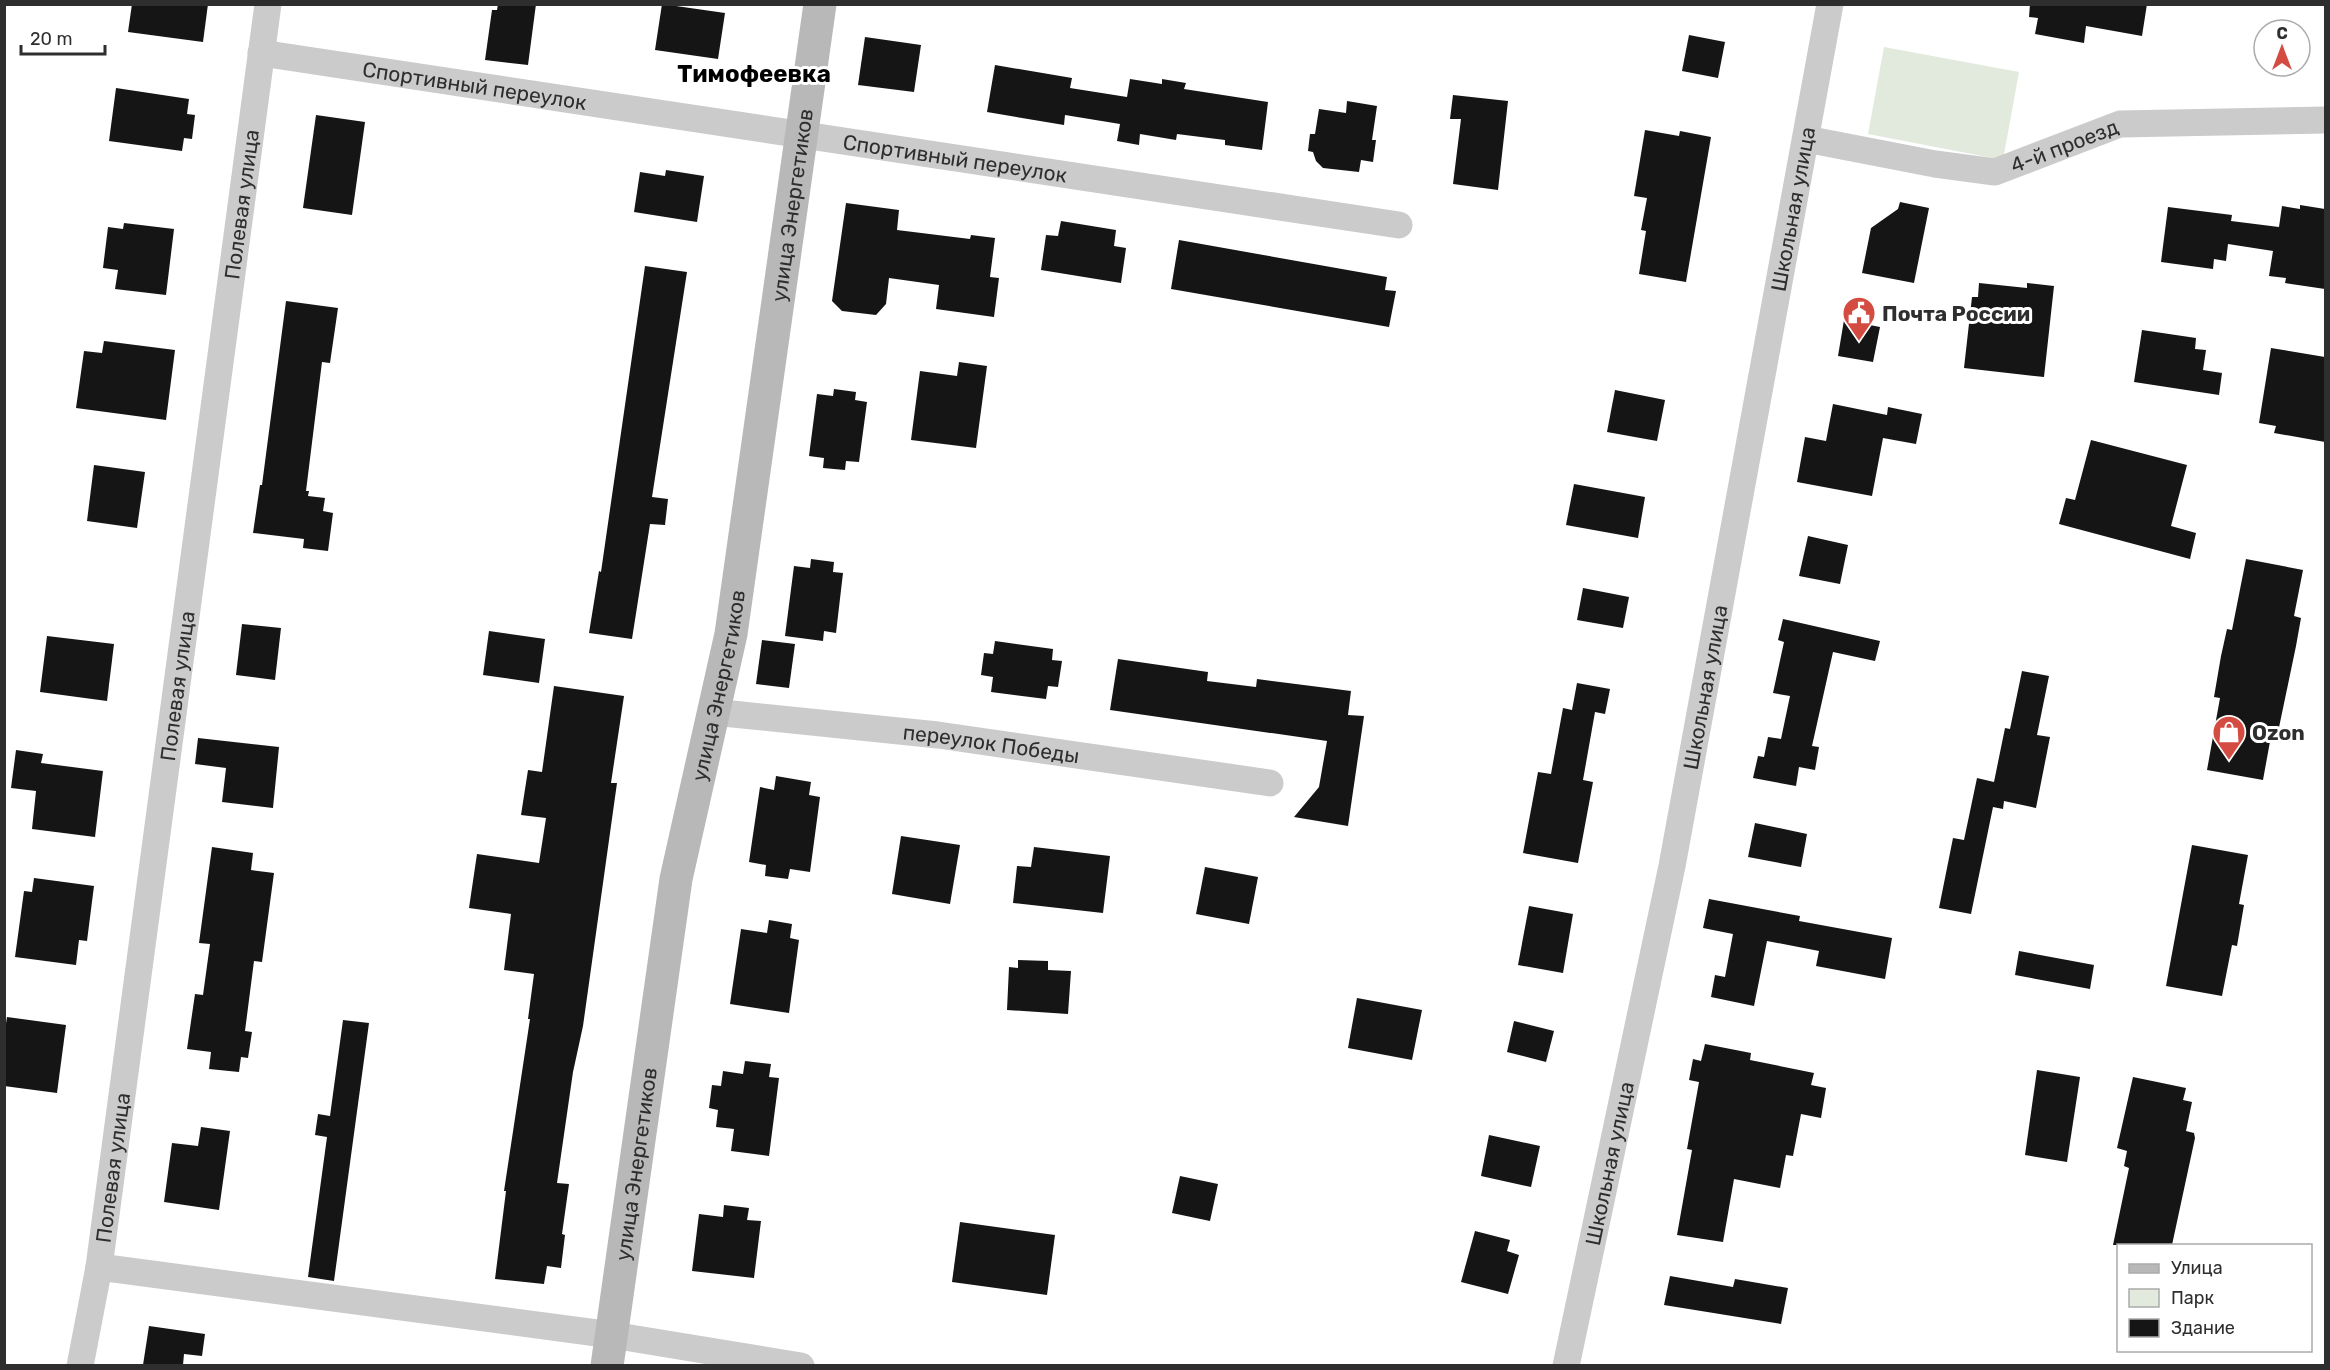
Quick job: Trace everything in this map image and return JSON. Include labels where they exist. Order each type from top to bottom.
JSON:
[{"type":"street","name":"Полевая улица","points":[[80,1365],[99,1267],[268,4]]},
{"type":"street","name":"улица Энергетиков","points":[[609,1350],[676,879],[731,634],[820,4]]},
{"type":"street","name":"Школьная улица","points":[[1566,1365],[1672,866],[1830,4]]},
{"type":"street","name":"Спортивный переулок","points":[[261,53],[1399,225]]},
{"type":"street","name":"4-й проезд","points":[[1806,139],[1935,164],[1995,172],[2120,124],[2325,120]]},
{"type":"street","name":"переулок Победы","points":[[712,712],[938,735],[1270,783]]},
{"type":"street","points":[[99,1267],[609,1350],[801,1365]]},
{"type":"green space","points":[[1884,47],[2019,72],[2003,160],[1868,134]]},
{"type":"building","points":[[132,4],[208,4],[203,42],[128,32]]},
{"type":"building","points":[[498,4],[536,4],[528,65],[485,60],[492,10],[497,10]]},
{"type":"building","points":[[662,4],[725,13],[718,59],[655,50]]},
{"type":"building","points":[[2030,4],[2147,4],[2142,36],[2086,26],[2084,43],[2035,34],[2038,18],[2029,17]]},
{"type":"building","points":[[1689,35],[1725,42],[1718,78],[1682,71]]},
{"type":"building","points":[[865,37],[921,45],[914,92],[858,85]]},
{"type":"building","points":[[995,65],[1072,78],[1070,88],[1127,97],[1130,79],[1162,84],[1162,79],[1186,83],[1184,89],[1268,102],[1262,150],[1225,145],[1225,140],[1177,134],[1176,140],[1140,134],[1139,145],[1117,141],[1120,124],[1065,115],[1064,125],[987,112]]},
{"type":"building","points":[[116,88],[189,99],[187,114],[195,115],[192,139],[184,138],[182,151],[109,141]]},
{"type":"building","points":[[1453,95],[1508,101],[1498,190],[1453,184],[1461,119],[1450,119]]},
{"type":"building","points":[[1347,101],[1377,106],[1372,140],[1376,140],[1373,162],[1361,160],[1359,172],[1323,168],[1316,161],[1313,152],[1308,151],[1310,134],[1315,134],[1319,109],[1346,113]]},
{"type":"building","points":[[316,115],[365,122],[352,215],[303,208]]},
{"type":"building","points":[[1645,130],[1679,136],[1680,131],[1711,137],[1686,282],[1639,274],[1646,231],[1641,230],[1647,198],[1634,196]]},
{"type":"building","points":[[666,170],[704,176],[697,222],[634,212],[640,172],[665,176]]},
{"type":"building","points":[[1900,202],[1929,208],[1914,283],[1862,273],[1871,228],[1898,209]]},
{"type":"building","points":[[846,203],[899,210],[897,230],[970,239],[971,235],[995,238],[990,277],[999,278],[994,317],[936,309],[939,285],[889,278],[886,304],[876,315],[842,311],[832,301]]},
{"type":"building","points":[[2300,205],[2325,209],[2325,289],[2285,283],[2286,278],[2269,276],[2273,251],[2228,244],[2226,261],[2214,259],[2213,269],[2161,262],[2168,207],[2232,215],[2231,221],[2279,227],[2282,206],[2300,209]]},
{"type":"building","points":[[1061,221],[1116,230],[1114,246],[1126,248],[1121,283],[1041,270],[1046,235],[1058,236]]},
{"type":"building","points":[[124,223],[174,229],[166,295],[115,289],[118,270],[103,268],[108,227],[123,229]]},
{"type":"building","points":[[1179,240],[1387,277],[1385,290],[1396,291],[1389,327],[1171,289]]},
{"type":"building","points":[[645,266],[687,272],[652,497],[668,499],[665,525],[650,524],[632,639],[589,633],[599,571],[601,572]]},
{"type":"building","points":[[1979,283],[2027,288],[2027,283],[2054,286],[2044,377],[1964,368],[1972,297],[1978,297]]},
{"type":"building","points":[[286,301],[338,308],[330,363],[322,362],[306,491],[309,491],[308,496],[325,498],[323,511],[333,513],[328,551],[303,548],[304,539],[253,533],[260,485],[262,485]]},
{"type":"building","name":"Почта России","points":[[1844,320],[1880,327],[1873,362],[1838,356]]},
{"type":"building","points":[[2142,330],[2196,338],[2195,349],[2206,350],[2203,370],[2222,373],[2219,395],[2134,382]]},
{"type":"building","points":[[104,341],[175,350],[166,420],[76,408],[84,351],[102,353]]},
{"type":"building","points":[[2271,348],[2325,357],[2325,442],[2274,433],[2276,426],[2259,423]]},
{"type":"building","points":[[959,362],[987,366],[976,448],[911,440],[920,371],[957,376]]},
{"type":"building","points":[[834,389],[856,392],[855,400],[867,402],[859,462],[846,461],[845,470],[823,468],[824,458],[809,456],[817,394],[833,396]]},
{"type":"building","points":[[1615,390],[1665,400],[1657,441],[1607,432]]},
{"type":"building","points":[[1833,404],[1887,415],[1888,407],[1922,414],[1916,444],[1883,438],[1872,496],[1797,482],[1805,437],[1826,441]]},
{"type":"building","points":[[2091,440],[2187,465],[2171,526],[2196,533],[2190,559],[2059,524],[2066,498],[2075,500]]},
{"type":"building","points":[[94,465],[145,472],[137,528],[87,521]]},
{"type":"building","points":[[1574,484],[1645,497],[1638,538],[1566,525]]},
{"type":"building","points":[[1808,536],[1848,545],[1840,584],[1799,576]]},
{"type":"building","points":[[811,559],[834,562],[833,572],[843,573],[836,633],[824,631],[823,641],[785,636],[794,566],[810,568]]},
{"type":"building","points":[[2246,559],[2303,570],[2294,616],[2301,618],[2296,646],[2277,737],[2271,736],[2263,780],[2207,770],[2220,698],[2214,697],[2221,656],[2227,629],[2232,630]]},
{"type":"building","points":[[1583,588],[1629,597],[1623,628],[1577,620]]},
{"type":"building","points":[[1783,619],[1880,641],[1875,661],[1833,652],[1812,746],[1819,747],[1815,770],[1799,767],[1796,786],[1753,778],[1758,756],[1764,757],[1768,737],[1781,739],[1790,696],[1773,693],[1784,642],[1778,640]]},
{"type":"building","points":[[242,624],[281,628],[275,680],[236,675]]},
{"type":"building","points":[[489,631],[545,639],[539,683],[483,675]]},
{"type":"building","points":[[47,636],[114,644],[107,701],[40,692]]},
{"type":"building","points":[[762,640],[795,644],[789,688],[756,684]]},
{"type":"building","points":[[995,641],[1053,649],[1052,660],[1062,661],[1058,687],[1048,686],[1046,699],[991,692],[993,677],[981,675],[984,653],[993,654]]},
{"type":"building","points":[[1118,659],[1208,672],[1207,681],[1256,687],[1257,679],[1351,691],[1348,715],[1364,716],[1348,826],[1294,817],[1319,787],[1327,741],[1110,710]]},
{"type":"building","points":[[2022,671],[2049,676],[2037,735],[2050,737],[2036,808],[2004,801],[2003,809],[1993,807],[1971,914],[1939,908],[1953,838],[1964,840],[1977,778],[1994,782],[2005,728],[2010,729]]},
{"type":"building","points":[[1577,683],[1610,689],[1605,714],[1595,712],[1583,780],[1593,782],[1578,863],[1523,853],[1538,772],[1551,774],[1563,708],[1572,710]]},
{"type":"building","points":[[554,686],[624,696],[611,783],[617,783],[583,1026],[573,1072],[557,1183],[569,1184],[562,1234],[565,1235],[561,1268],[547,1266],[544,1284],[495,1279],[506,1191],[504,1191],[530,1019],[528,1019],[534,974],[504,970],[511,914],[469,908],[477,854],[539,863],[546,818],[521,815],[528,770],[542,772]]},
{"type":"building","points":[[198,738],[279,747],[273,808],[222,802],[226,768],[195,764]]},
{"type":"building","points":[[16,750],[43,754],[41,763],[103,771],[95,837],[32,829],[36,791],[11,788]]},
{"type":"building","points":[[776,776],[811,782],[809,795],[820,797],[810,872],[790,869],[788,879],[765,876],[766,865],[749,862],[760,787],[774,790]]},
{"type":"building","points":[[1755,823],[1807,834],[1801,867],[1748,857]]},
{"type":"building","points":[[901,836],[960,845],[950,904],[892,894]]},
{"type":"building","points":[[2192,845],[2248,855],[2239,904],[2244,905],[2237,946],[2232,945],[2222,996],[2166,986]]},
{"type":"building","points":[[212,847],[253,853],[251,870],[274,873],[262,962],[254,961],[245,1031],[252,1032],[248,1058],[241,1057],[239,1072],[209,1069],[211,1052],[187,1049],[195,994],[203,995],[210,944],[199,943]]},
{"type":"building","points":[[1034,847],[1110,856],[1103,913],[1013,903],[1017,866],[1031,867]]},
{"type":"building","points":[[1205,867],[1258,877],[1249,924],[1196,914]]},
{"type":"building","points":[[34,878],[94,886],[87,941],[79,940],[76,965],[15,957],[24,891],[32,892]]},
{"type":"building","points":[[1709,899],[1800,916],[1799,921],[1892,938],[1885,979],[1816,966],[1819,951],[1767,941],[1754,1006],[1711,997],[1715,975],[1725,977],[1733,934],[1703,928]]},
{"type":"building","points":[[1529,906],[1573,914],[1563,973],[1518,965]]},
{"type":"building","points":[[769,920],[792,924],[790,938],[799,940],[789,1013],[730,1004],[741,929],[767,933]]},
{"type":"building","points":[[2019,951],[2094,965],[2090,989],[2015,975]]},
{"type":"building","points":[[1018,960],[1048,961],[1048,970],[1071,971],[1068,1014],[1007,1010],[1009,967],[1018,968]]},
{"type":"building","points":[[1357,998],[1422,1010],[1412,1060],[1348,1048]]},
{"type":"building","points":[[7,1017],[66,1025],[57,1093],[4,1086],[4,1036]]},
{"type":"building","points":[[343,1020],[369,1023],[334,1281],[308,1277],[327,1137],[315,1135],[318,1114],[330,1116]]},
{"type":"building","points":[[1514,1021],[1554,1031],[1546,1062],[1507,1052]]},
{"type":"building","points":[[1705,1044],[1751,1053],[1750,1060],[1814,1073],[1811,1085],[1826,1088],[1821,1118],[1801,1114],[1793,1156],[1786,1155],[1780,1188],[1734,1179],[1723,1242],[1677,1235],[1692,1150],[1687,1149],[1699,1082],[1689,1080],[1693,1059],[1701,1061]]},
{"type":"building","points":[[745,1061],[771,1064],[769,1077],[779,1078],[769,1156],[731,1151],[734,1129],[716,1127],[718,1110],[709,1108],[712,1085],[721,1086],[723,1071],[743,1074]]},
{"type":"building","points":[[2037,1070],[2080,1077],[2067,1162],[2025,1155]]},
{"type":"building","points":[[2133,1077],[2186,1088],[2183,1100],[2192,1102],[2186,1131],[2194,1133],[2195,1138],[2172,1244],[2113,1245],[2129,1168],[2124,1166],[2127,1151],[2117,1148]]},
{"type":"building","points":[[201,1127],[230,1131],[219,1210],[164,1202],[172,1143],[198,1146]]},
{"type":"building","points":[[1489,1135],[1540,1146],[1531,1187],[1481,1176]]},
{"type":"building","points":[[1180,1176],[1218,1184],[1210,1221],[1172,1213]]},
{"type":"building","points":[[724,1205],[749,1208],[747,1220],[761,1221],[754,1278],[692,1271],[699,1214],[723,1217]]},
{"type":"building","points":[[960,1222],[1055,1235],[1047,1295],[952,1282]]},
{"type":"building","points":[[1475,1231],[1510,1240],[1507,1251],[1519,1255],[1508,1294],[1461,1282]]},
{"type":"building","points":[[1670,1276],[1733,1287],[1735,1279],[1788,1288],[1781,1324],[1664,1305]]},
{"type":"building","points":[[149,1326],[205,1334],[202,1356],[184,1354],[183,1365],[143,1365]]},
{"type":"place","name":"Почта России","points":[[1859,342]]},
{"type":"place","name":"Ozon","points":[[2229,761]]},
{"type":"district","name":"Тимофеевка","points":[[754,74]]}]
